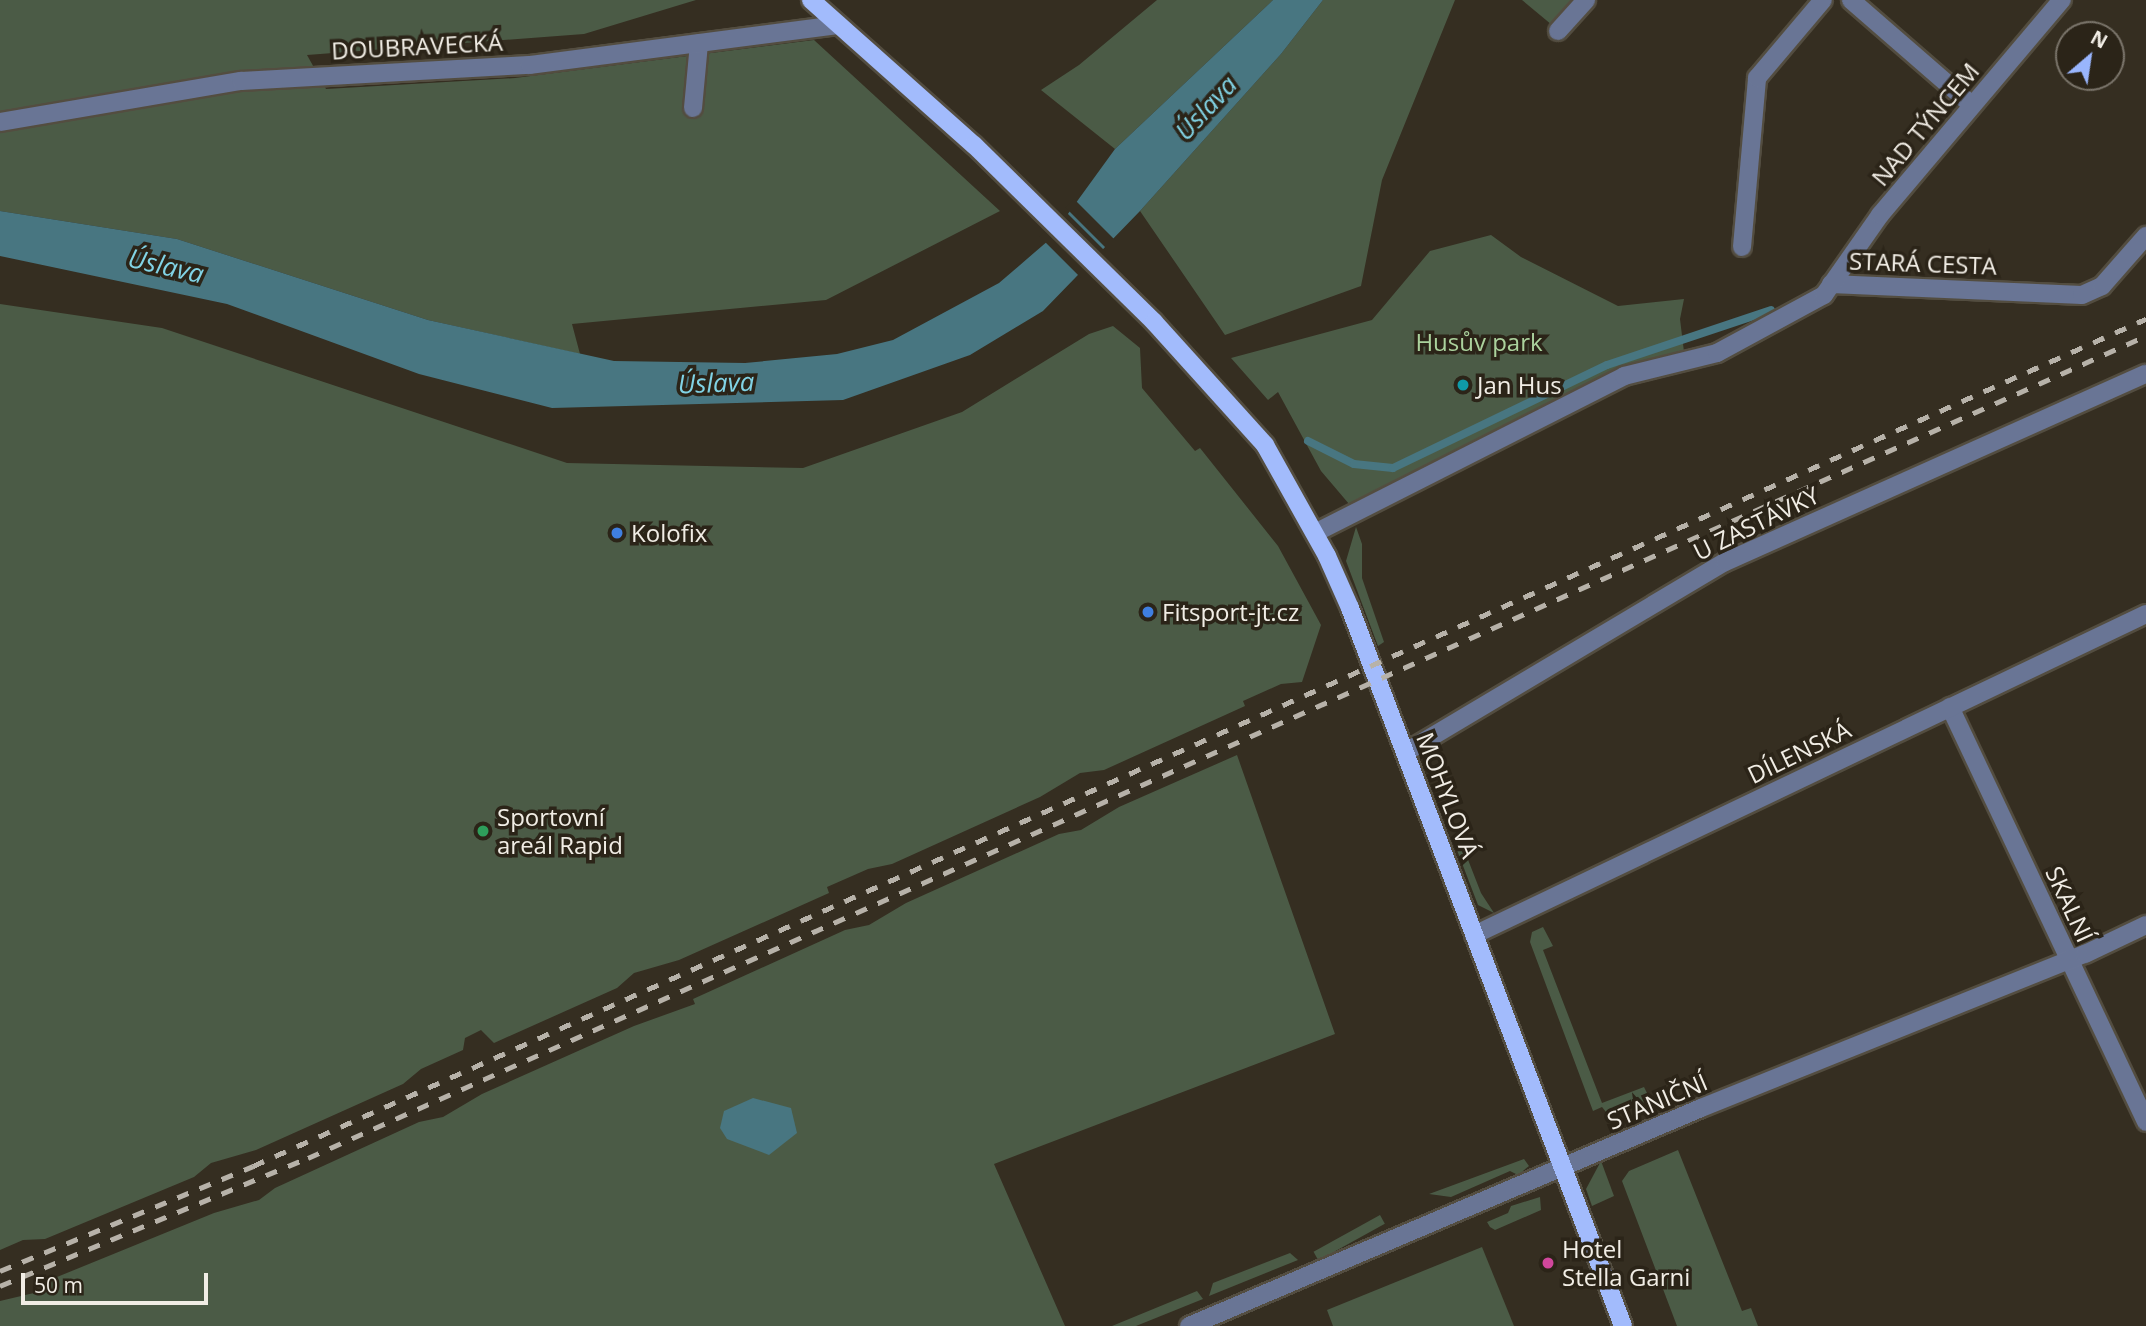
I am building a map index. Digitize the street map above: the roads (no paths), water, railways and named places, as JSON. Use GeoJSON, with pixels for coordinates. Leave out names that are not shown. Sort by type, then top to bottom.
{"type":"FeatureCollection","features":[{"type":"Feature","properties":{"kind":"main road","name":"MOHYLOVÁ"},"geometry":{"type":"LineString","coordinates":[[811,0],[974,145],[1154,322],[1258,435],[1315,533],[1406,752],[1623,1326]]}},
{"type":"Feature","properties":{"kind":"street"},"geometry":{"type":"LineString","coordinates":[[1558,31],[1586,0]]}},
{"type":"Feature","properties":{"kind":"street"},"geometry":{"type":"LineString","coordinates":[[1742,247],[1757,78],[1823,0]]}},
{"type":"Feature","properties":{"kind":"street"},"geometry":{"type":"LineString","coordinates":[[1851,0],[1972,105]]}},
{"type":"Feature","properties":{"kind":"street","name":"NAD TÝNCEM"},"geometry":{"type":"LineString","coordinates":[[1831,284],[1880,215],[2062,0]]}},
{"type":"Feature","properties":{"kind":"street","name":"DOUBRAVECKÁ"},"geometry":{"type":"LineString","coordinates":[[0,122],[241,81],[530,65],[838,25]]}},
{"type":"Feature","properties":{"kind":"street"},"geometry":{"type":"LineString","coordinates":[[693,108],[699,43]]}},
{"type":"Feature","properties":{"kind":"street","name":"STARÁ CESTA"},"geometry":{"type":"LineString","coordinates":[[1315,533],[1624,376],[1717,353],[1824,295],[1831,284],[2082,295],[2102,286],[2146,236]]}},
{"type":"Feature","properties":{"kind":"street","name":"U ZASTÁVKY"},"geometry":{"type":"LineString","coordinates":[[1406,752],[1725,562],[2146,374]]}},
{"type":"Feature","properties":{"kind":"street","name":"DÍLENSKÁ"},"geometry":{"type":"LineString","coordinates":[[1474,935],[2146,614]]}},
{"type":"Feature","properties":{"kind":"street","name":"SKALNÍ"},"geometry":{"type":"LineString","coordinates":[[1950,707],[2146,1122]]}},
{"type":"Feature","properties":{"kind":"street","name":"STANIČNÍ"},"geometry":{"type":"LineString","coordinates":[[1189,1326],[1563,1168],[2069,960],[2146,925]]}},
{"type":"Feature","properties":{"kind":"water","name":"Úslava"},"geometry":{"type":"Polygon","coordinates":[[[1273,0],[1323,0],[1281,54],[1140,211],[1043,311],[970,355],[843,400],[552,408],[419,374],[227,304],[0,256],[0,211],[177,239],[428,320],[614,361],[745,363],[837,354],[893,340],[999,283],[1049,240],[1115,149],[1273,0]]]}},
{"type":"Feature","properties":{"kind":"water"},"geometry":{"type":"Polygon","coordinates":[[[753,1098],[791,1108],[797,1133],[769,1155],[727,1139],[720,1128],[724,1111],[753,1098]]]}},
{"type":"Feature","properties":{"kind":"waterway"},"geometry":{"type":"LineString","coordinates":[[1308,441],[1354,464],[1393,468],[1607,365],[1771,310]]}},
{"type":"Feature","properties":{"kind":"railway"},"geometry":{"type":"LineString","coordinates":[[0,1271],[253,1166],[2146,319]]}},
{"type":"Feature","properties":{"kind":"railway"},"geometry":{"type":"LineString","coordinates":[[0,1286],[308,1158],[2146,336]]}},
{"type":"Feature","properties":{"kind":"place","name":"Jan Hus"},"geometry":{"type":"Point","coordinates":[1463,385]}},
{"type":"Feature","properties":{"kind":"place","name":"Kolofix"},"geometry":{"type":"Point","coordinates":[617,533]}},
{"type":"Feature","properties":{"kind":"place","name":"Fitsport-jt.cz"},"geometry":{"type":"Point","coordinates":[1148,612]}},
{"type":"Feature","properties":{"kind":"place","name":"Sportovní areál Rapid"},"geometry":{"type":"Point","coordinates":[483,831]}},
{"type":"Feature","properties":{"kind":"place","name":"Hotel Stella Garni"},"geometry":{"type":"Point","coordinates":[1548,1263]}},
{"type":"Feature","properties":{"kind":"park label","name":"Husův park"},"geometry":{"type":"Point","coordinates":[1479,342]}}]}
